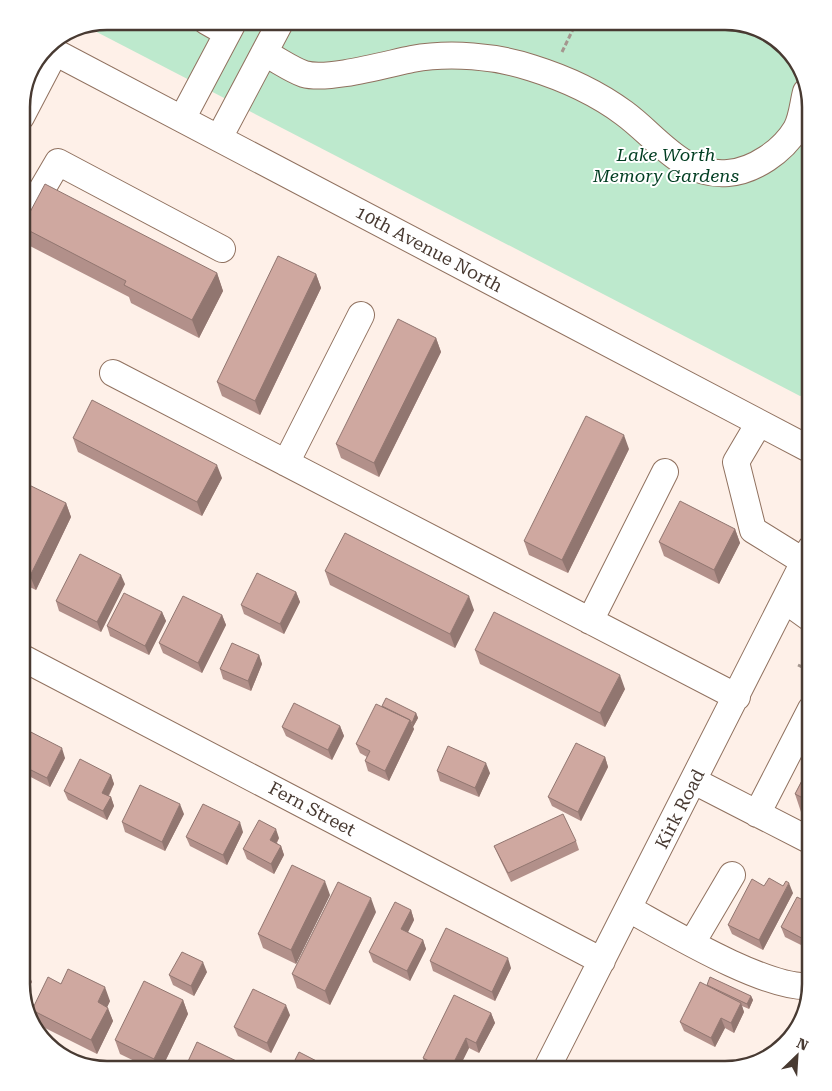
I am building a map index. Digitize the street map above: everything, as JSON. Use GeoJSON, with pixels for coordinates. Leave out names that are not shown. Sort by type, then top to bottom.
{"type":"FeatureCollection","features":[{"type":"Feature","properties":{"kind":"street"},"geometry":{"type":"LineString","coordinates":[[182,119],[220,30]]}},
{"type":"Feature","properties":{"kind":"street"},"geometry":{"type":"LineString","coordinates":[[219,138],[276,30]]}},
{"type":"Feature","properties":{"kind":"street","name":"10th Avenue North"},"geometry":{"type":"LineString","coordinates":[[54,51],[802,445]]}},
{"type":"Feature","properties":{"kind":"street"},"geometry":{"type":"LineString","coordinates":[[264,53],[305,74],[342,74],[437,56],[502,61],[550,75],[595,95],[624,113],[668,153],[687,166],[709,172],[729,173],[751,167],[770,156],[796,128],[802,107]]}},
{"type":"Feature","properties":{"kind":"street"},"geometry":{"type":"LineString","coordinates":[[31,96],[47,59]]}},
{"type":"Feature","properties":{"kind":"street"},"geometry":{"type":"LineString","coordinates":[[30,210],[58,162],[222,249]]}},
{"type":"Feature","properties":{"kind":"street"},"geometry":{"type":"LineString","coordinates":[[286,463],[361,314]]}},
{"type":"Feature","properties":{"kind":"street"},"geometry":{"type":"LineString","coordinates":[[113,373],[737,697]]}},
{"type":"Feature","properties":{"kind":"street"},"geometry":{"type":"LineString","coordinates":[[759,423],[736,462],[753,530],[802,552]]}},
{"type":"Feature","properties":{"kind":"street"},"geometry":{"type":"LineString","coordinates":[[590,621],[665,472]]}},
{"type":"Feature","properties":{"kind":"street","name":"Kirk Road"},"geometry":{"type":"LineString","coordinates":[[551,1061],[786,601],[802,565]]}},
{"type":"Feature","properties":{"kind":"street"},"geometry":{"type":"LineString","coordinates":[[786,601],[802,613]]}},
{"type":"Feature","properties":{"kind":"street","name":"Fern Street"},"geometry":{"type":"LineString","coordinates":[[30,662],[602,961]]}},
{"type":"Feature","properties":{"kind":"street"},"geometry":{"type":"LineString","coordinates":[[757,814],[802,726]]}},
{"type":"Feature","properties":{"kind":"street"},"geometry":{"type":"LineString","coordinates":[[694,782],[802,836]]}},
{"type":"Feature","properties":{"kind":"street"},"geometry":{"type":"LineString","coordinates":[[692,943],[732,875]]}},
{"type":"Feature","properties":{"kind":"street"},"geometry":{"type":"LineString","coordinates":[[629,909],[692,943],[777,982],[802,985]]}},
{"type":"Feature","properties":{"kind":"path"},"geometry":{"type":"LineString","coordinates":[[550,75],[573,30]]}},
{"type":"Feature","properties":{"kind":"path"},"geometry":{"type":"LineString","coordinates":[[798,665],[802,667]]}},
{"type":"Feature","properties":{"kind":"green space","name":"Lake Worth Memory Gardens"},"geometry":{"type":"Polygon","coordinates":[[[730,30],[750,34],[763,40],[776,49],[789,64],[796,78],[801,97],[802,395],[94,31],[730,30]]]}},
{"type":"Feature","properties":{"kind":"building"},"geometry":{"type":"Polygon","coordinates":[[[45,184],[217,273],[192,320],[124,285],[126,281],[30,231],[30,212],[45,184]]]}},
{"type":"Feature","properties":{"kind":"building"},"geometry":{"type":"Polygon","coordinates":[[[278,256],[316,274],[255,401],[217,382],[278,256]]]}},
{"type":"Feature","properties":{"kind":"building"},"geometry":{"type":"Polygon","coordinates":[[[398,319],[436,338],[374,463],[336,444],[398,319]]]}},
{"type":"Feature","properties":{"kind":"building"},"geometry":{"type":"Polygon","coordinates":[[[92,400],[217,465],[197,502],[73,438],[92,400]]]}},
{"type":"Feature","properties":{"kind":"building"},"geometry":{"type":"Polygon","coordinates":[[[586,416],[624,435],[562,560],[524,541],[586,416]]]}},
{"type":"Feature","properties":{"kind":"building"},"geometry":{"type":"Polygon","coordinates":[[[30,485],[66,503],[30,576],[30,485]]]}},
{"type":"Feature","properties":{"kind":"building"},"geometry":{"type":"Polygon","coordinates":[[[680,501],[735,529],[714,570],[659,542],[680,501]]]}},
{"type":"Feature","properties":{"kind":"building"},"geometry":{"type":"Polygon","coordinates":[[[345,533],[469,596],[450,634],[325,571],[345,533]]]}},
{"type":"Feature","properties":{"kind":"building"},"geometry":{"type":"Polygon","coordinates":[[[80,554],[121,575],[97,622],[56,601],[80,554]]]}},
{"type":"Feature","properties":{"kind":"building"},"geometry":{"type":"Polygon","coordinates":[[[257,573],[296,592],[280,624],[241,605],[257,573]]]}},
{"type":"Feature","properties":{"kind":"building"},"geometry":{"type":"Polygon","coordinates":[[[124,593],[162,612],[145,646],[107,626],[124,593]]]}},
{"type":"Feature","properties":{"kind":"building"},"geometry":{"type":"Polygon","coordinates":[[[183,596],[222,615],[198,663],[159,643],[183,596]]]}},
{"type":"Feature","properties":{"kind":"building"},"geometry":{"type":"Polygon","coordinates":[[[494,612],[620,675],[600,713],[475,650],[494,612]]]}},
{"type":"Feature","properties":{"kind":"building"},"geometry":{"type":"Polygon","coordinates":[[[232,643],[259,655],[248,681],[220,669],[232,643]]]}},
{"type":"Feature","properties":{"kind":"building"},"geometry":{"type":"Polygon","coordinates":[[[386,698],[416,713],[412,723],[410,720],[382,706],[386,698]]]}},
{"type":"Feature","properties":{"kind":"building"},"geometry":{"type":"Polygon","coordinates":[[[294,703],[340,726],[328,750],[282,727],[294,703]]]}},
{"type":"Feature","properties":{"kind":"building"},"geometry":{"type":"Polygon","coordinates":[[[376,704],[410,720],[385,771],[365,761],[370,751],[356,744],[376,704]]]}},
{"type":"Feature","properties":{"kind":"building"},"geometry":{"type":"Polygon","coordinates":[[[30,732],[62,748],[47,778],[30,770],[30,732]]]}},
{"type":"Feature","properties":{"kind":"building"},"geometry":{"type":"Polygon","coordinates":[[[576,743],[605,757],[578,812],[548,797],[576,743]]]}},
{"type":"Feature","properties":{"kind":"building"},"geometry":{"type":"Polygon","coordinates":[[[448,746],[486,763],[475,788],[437,771],[448,746]]]}},
{"type":"Feature","properties":{"kind":"building"},"geometry":{"type":"Polygon","coordinates":[[[80,759],[111,775],[102,793],[111,797],[103,811],[64,791],[80,759]]]}},
{"type":"Feature","properties":{"kind":"building"},"geometry":{"type":"Polygon","coordinates":[[[802,780],[802,798],[795,794],[802,780]]]}},
{"type":"Feature","properties":{"kind":"building"},"geometry":{"type":"Polygon","coordinates":[[[140,785],[180,804],[162,842],[122,822],[140,785]]]}},
{"type":"Feature","properties":{"kind":"building"},"geometry":{"type":"Polygon","coordinates":[[[203,804],[240,822],[223,855],[186,837],[203,804]]]}},
{"type":"Feature","properties":{"kind":"building"},"geometry":{"type":"Polygon","coordinates":[[[563,814],[576,841],[508,873],[494,846],[563,814]]]}},
{"type":"Feature","properties":{"kind":"building"},"geometry":{"type":"Polygon","coordinates":[[[259,820],[276,829],[270,840],[281,846],[271,864],[243,849],[259,820]]]}},
{"type":"Feature","properties":{"kind":"building"},"geometry":{"type":"Polygon","coordinates":[[[292,865],[325,881],[291,950],[258,934],[292,865]]]}},
{"type":"Feature","properties":{"kind":"building"},"geometry":{"type":"Polygon","coordinates":[[[769,878],[783,886],[786,881],[789,883],[759,940],[728,925],[752,879],[764,886],[769,878]]]}},
{"type":"Feature","properties":{"kind":"building"},"geometry":{"type":"Polygon","coordinates":[[[338,882],[371,898],[325,991],[292,974],[338,882]]]}},
{"type":"Feature","properties":{"kind":"building"},"geometry":{"type":"Polygon","coordinates":[[[797,897],[802,900],[802,938],[781,927],[797,897]]]}},
{"type":"Feature","properties":{"kind":"building"},"geometry":{"type":"Polygon","coordinates":[[[395,902],[411,910],[401,929],[423,940],[407,971],[369,952],[395,902]]]}},
{"type":"Feature","properties":{"kind":"building"},"geometry":{"type":"Polygon","coordinates":[[[446,928],[508,958],[492,992],[430,961],[446,928]]]}},
{"type":"Feature","properties":{"kind":"building"},"geometry":{"type":"Polygon","coordinates":[[[182,952],[203,962],[191,986],[169,975],[182,952]]]}},
{"type":"Feature","properties":{"kind":"building"},"geometry":{"type":"Polygon","coordinates":[[[68,969],[105,987],[98,1002],[108,1008],[91,1040],[35,1012],[33,1007],[48,977],[61,984],[68,969]]]}},
{"type":"Feature","properties":{"kind":"building"},"geometry":{"type":"Polygon","coordinates":[[[710,977],[751,996],[747,1004],[707,985],[710,977]]]}},
{"type":"Feature","properties":{"kind":"building"},"geometry":{"type":"Polygon","coordinates":[[[144,981],[183,1000],[154,1059],[115,1040],[144,981]]]}},
{"type":"Feature","properties":{"kind":"building"},"geometry":{"type":"Polygon","coordinates":[[[700,982],[741,1003],[731,1023],[721,1018],[711,1038],[680,1022],[700,982]]]}},
{"type":"Feature","properties":{"kind":"building"},"geometry":{"type":"Polygon","coordinates":[[[253,989],[286,1005],[267,1043],[234,1027],[253,989]]]}},
{"type":"Feature","properties":{"kind":"building"},"geometry":{"type":"Polygon","coordinates":[[[454,995],[491,1013],[476,1043],[466,1038],[454,1061],[429,1061],[423,1058],[454,995]]]}},
{"type":"Feature","properties":{"kind":"building"},"geometry":{"type":"Polygon","coordinates":[[[197,1042],[236,1061],[188,1061],[197,1042]]]}},
{"type":"Feature","properties":{"kind":"building"},"geometry":{"type":"Polygon","coordinates":[[[299,1052],[316,1061],[294,1061],[299,1052]]]}}]}
